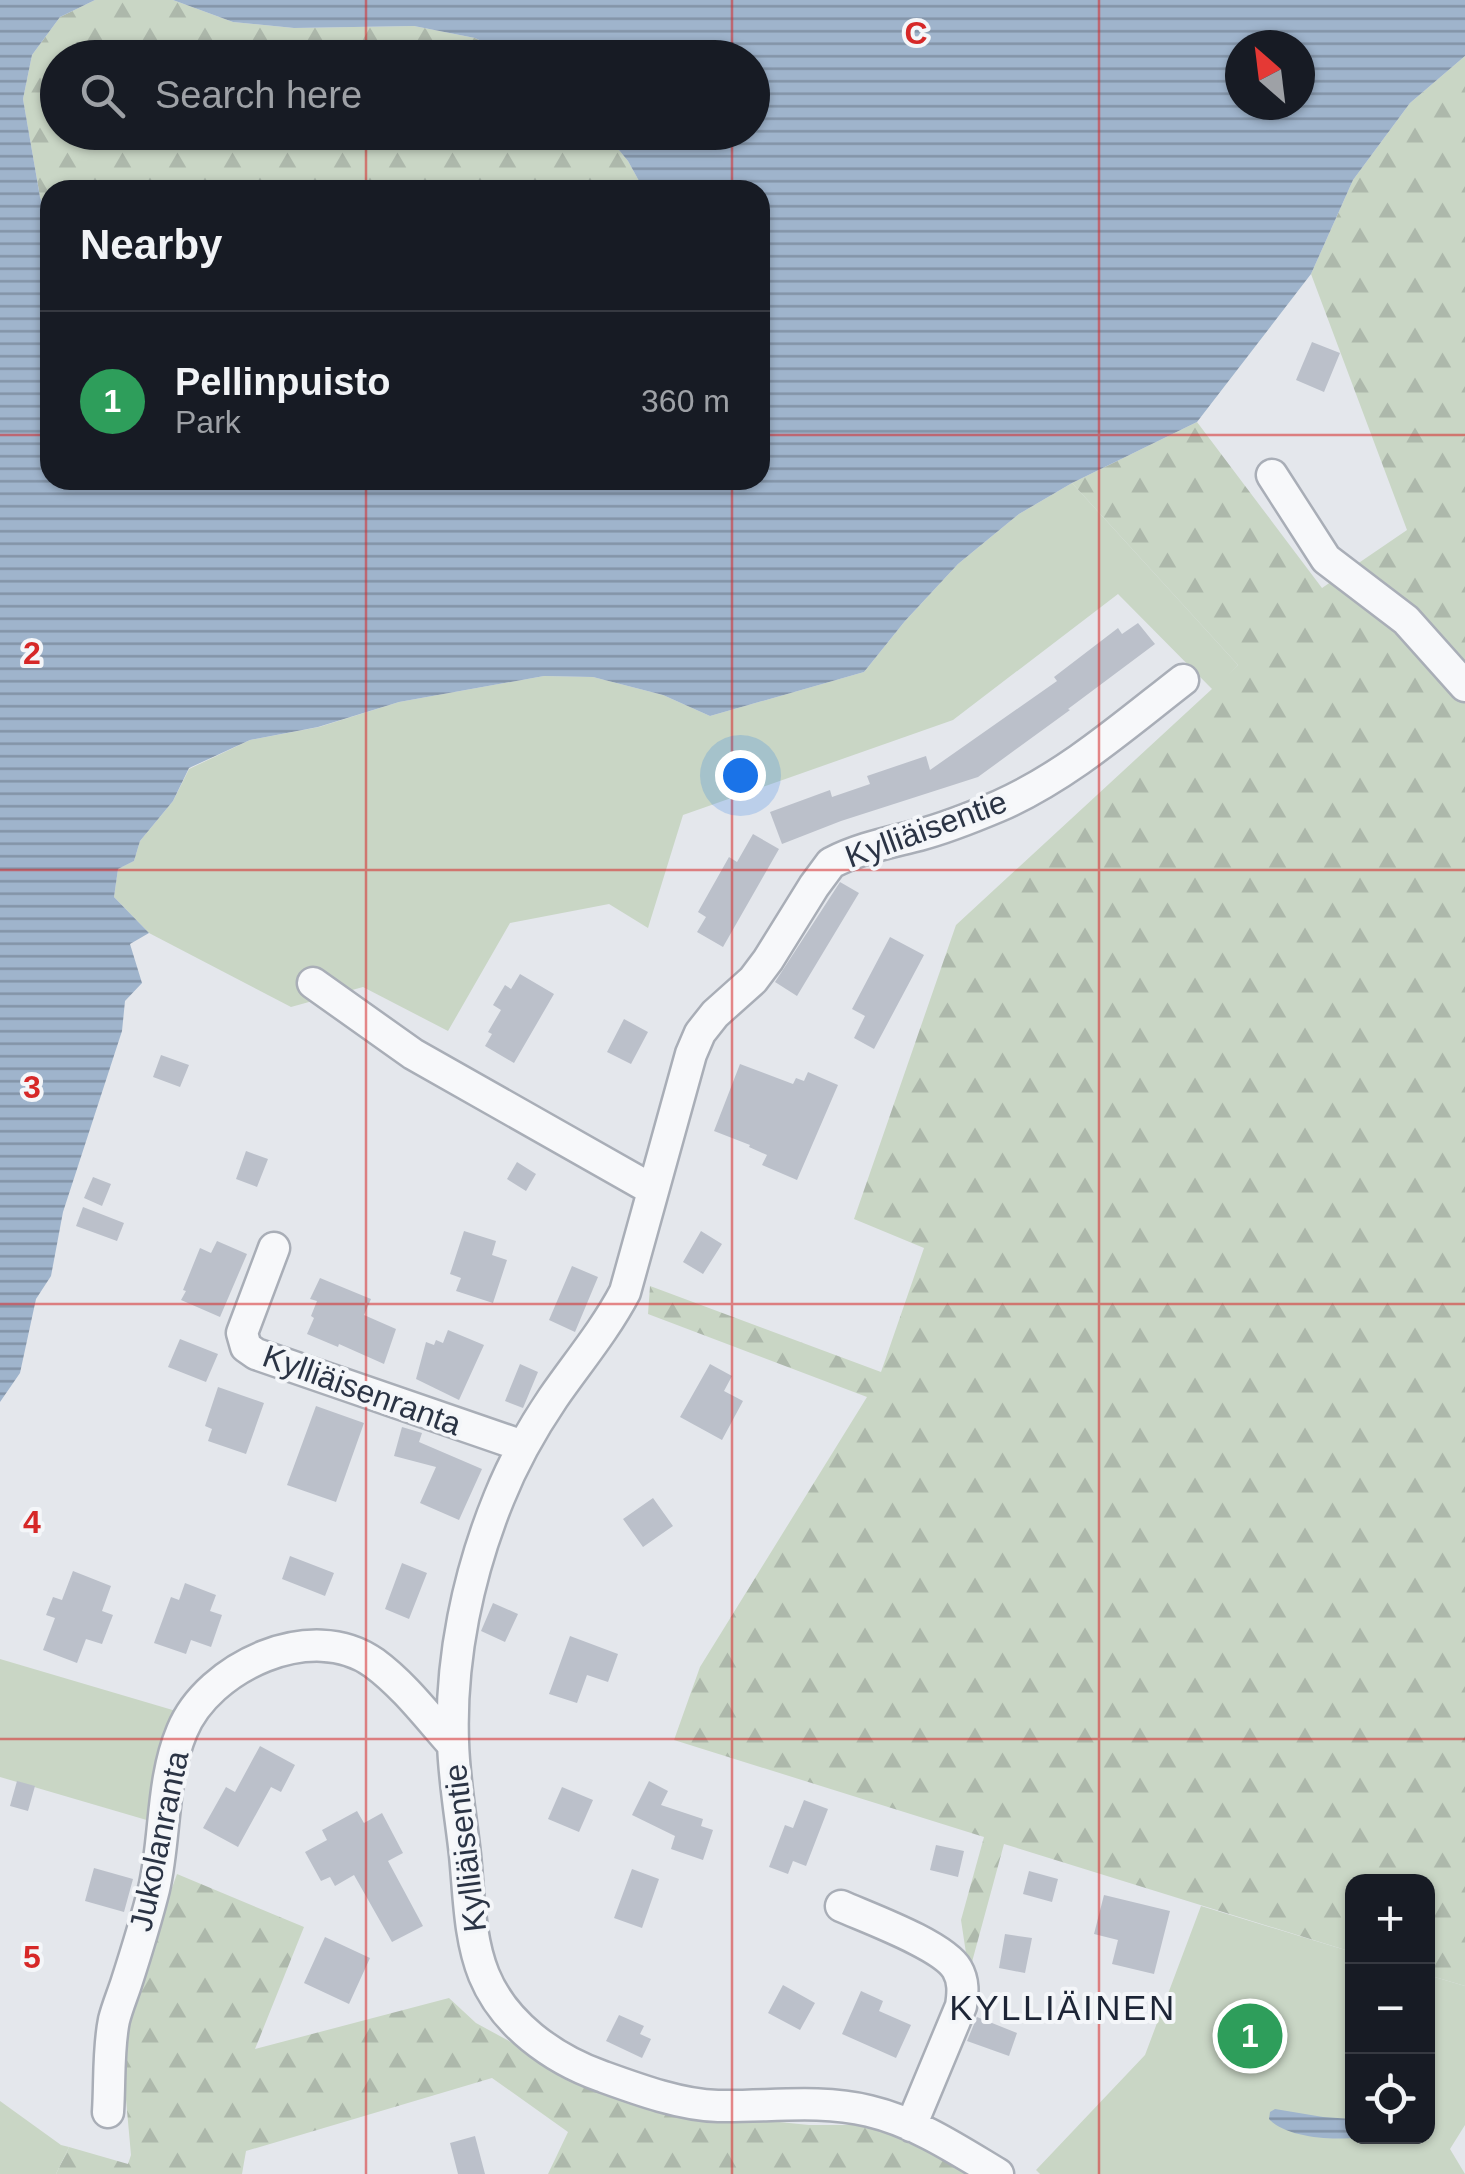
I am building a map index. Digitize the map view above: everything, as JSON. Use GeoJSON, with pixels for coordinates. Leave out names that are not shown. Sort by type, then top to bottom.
{"type":"FeatureCollection","features":[{"type":"Feature","properties":{"kind":"street"},"geometry":{"type":"LineString","coordinates":[[1272,475],[1326,559],[1406,620],[1465,686]]}},
{"type":"Feature","properties":{"kind":"street","name":"Kylliäisentie"},"geometry":{"type":"LineString","coordinates":[[998,2174],[911,2126],[870,2111],[820,2104],[715,2106],[676,2099],[599,2076],[527,2035],[484,1976],[474,1938],[453,1745],[453,1699],[464,1611],[494,1513],[522,1446],[625,1292],[700,1032],[753,980],[831,863],[852,852],[962,821],[1033,789],[1184,680]]}},
{"type":"Feature","properties":{"kind":"street"},"geometry":{"type":"LineString","coordinates":[[313,983],[414,1054],[653,1190]]}},
{"type":"Feature","properties":{"kind":"street","name":"Kylliäisenranta"},"geometry":{"type":"LineString","coordinates":[[274,1248],[242,1332],[246,1346],[256,1354],[522,1446]]}},
{"type":"Feature","properties":{"kind":"street","name":"Jukolanranta"},"geometry":{"type":"LineString","coordinates":[[108,2112],[114,2022],[154,1888],[173,1762],[182,1730],[202,1695],[237,1670],[272,1653],[310,1645],[342,1649],[371,1660],[453,1745]]}},
{"type":"Feature","properties":{"kind":"street"},"geometry":{"type":"LineString","coordinates":[[841,1906],[939,1951],[956,1967],[964,1988],[961,2006],[911,2126]]}},
{"type":"Feature","properties":{"kind":"green space"},"geometry":{"type":"Polygon","coordinates":[[[95,0],[173,0],[233,22],[294,28],[414,26],[479,40],[43,40],[60,17],[95,0]]]}},
{"type":"Feature","properties":{"kind":"green space"},"geometry":{"type":"Polygon","coordinates":[[[40,44],[40,150],[619,150],[638,180],[40,180],[40,197],[23,99],[32,55],[40,44]]]}},
{"type":"Feature","properties":{"kind":"green space"},"geometry":{"type":"Polygon","coordinates":[[[1465,56],[1465,1986],[1435,1977],[1435,1874],[1345,1874],[1345,1950],[1004,1844],[969,1973],[961,1920],[984,1837],[674,1740],[700,1667],[867,1397],[648,1314],[650,1286],[881,1372],[924,1248],[854,1219],[956,925],[1238,665],[1072,483],[1197,422],[1322,588],[1407,530],[1311,274],[1353,180],[1410,103],[1465,56]]]}},
{"type":"Feature","properties":{"kind":"green space"},"geometry":{"type":"Polygon","coordinates":[[[1072,483],[1238,665],[1213,690],[1118,594],[953,720],[683,815],[648,928],[609,904],[510,923],[448,1031],[363,987],[291,1007],[149,933],[114,897],[118,869],[134,861],[140,841],[173,801],[189,769],[250,740],[319,727],[399,702],[544,676],[593,677],[663,695],[710,716],[864,672],[958,564],[1019,514],[1072,483]]]}},
{"type":"Feature","properties":{"kind":"green space"},"geometry":{"type":"Polygon","coordinates":[[[0,1659],[176,1711],[153,1774],[150,1821],[0,1777],[0,1659]]]}},
{"type":"Feature","properties":{"kind":"green space"},"geometry":{"type":"Polygon","coordinates":[[[177,1874],[304,1927],[255,2049],[449,1998],[476,2023],[551,2064],[650,2109],[809,2125],[856,2125],[905,2136],[970,2174],[548,2174],[568,2132],[492,2078],[246,2151],[242,2174],[56,2174],[69,2147],[128,2164],[131,2155],[122,2055],[127,2011],[177,1874]]]}},
{"type":"Feature","properties":{"kind":"green space"},"geometry":{"type":"Polygon","coordinates":[[[1201,1906],[1345,1950],[1345,2144],[1435,2144],[1435,1977],[1465,1986],[1465,2125],[1450,2149],[1465,2174],[1040,2174],[1036,2170],[1145,2055],[1201,1906]]]}},
{"type":"Feature","properties":{"kind":"green space"},"geometry":{"type":"Polygon","coordinates":[[[0,2101],[69,2147],[56,2174],[0,2174],[0,2101]]]}},
{"type":"Feature","properties":{"kind":"water"},"geometry":{"type":"Polygon","coordinates":[[[0,0],[95,0],[60,17],[40,40],[32,55],[23,99],[40,197],[40,490],[770,490],[770,180],[638,180],[619,150],[770,150],[770,40],[479,40],[414,26],[294,28],[233,22],[173,0],[1465,0],[1465,56],[1410,103],[1353,180],[1311,274],[1197,422],[1072,483],[1019,514],[958,564],[864,672],[710,716],[663,695],[593,677],[544,676],[399,702],[318,727],[250,740],[189,768],[173,801],[140,841],[134,861],[118,869],[114,897],[149,933],[130,944],[142,983],[125,1001],[122,1031],[63,1212],[51,1276],[36,1299],[20,1373],[0,1402],[0,0]]]}},
{"type":"Feature","properties":{"kind":"water"},"geometry":{"type":"Polygon","coordinates":[[[1275,2109],[1345,2119],[1345,2138],[1287,2130],[1269,2119],[1275,2109]]]}},
{"type":"Feature","properties":{"kind":"building"},"geometry":{"type":"Polygon","coordinates":[[[1312,342],[1340,353],[1324,392],[1296,380],[1312,342]]]}},
{"type":"Feature","properties":{"kind":"building"},"geometry":{"type":"Polygon","coordinates":[[[1138,623],[1155,644],[978,777],[782,844],[770,812],[830,790],[832,797],[870,784],[867,776],[926,756],[930,770],[1057,681],[1054,677],[1118,628],[1122,634],[1138,623]]]}},
{"type":"Feature","properties":{"kind":"building"},"geometry":{"type":"Polygon","coordinates":[[[753,834],[779,849],[723,947],[697,932],[706,917],[698,912],[729,857],[737,862],[753,834]]]}},
{"type":"Feature","properties":{"kind":"building"},"geometry":{"type":"Polygon","coordinates":[[[840,882],[859,893],[797,996],[775,982],[840,882]]]}},
{"type":"Feature","properties":{"kind":"building"},"geometry":{"type":"Polygon","coordinates":[[[890,937],[924,955],[874,1049],[854,1038],[865,1016],[852,1009],[890,937]]]}},
{"type":"Feature","properties":{"kind":"building"},"geometry":{"type":"Polygon","coordinates":[[[520,974],[554,994],[514,1063],[485,1046],[501,1010],[493,1005],[505,985],[511,989],[520,974]]]}},
{"type":"Feature","properties":{"kind":"building"},"geometry":{"type":"Polygon","coordinates":[[[624,1019],[648,1032],[631,1064],[607,1052],[624,1019]]]}},
{"type":"Feature","properties":{"kind":"building"},"geometry":{"type":"Polygon","coordinates":[[[161,1055],[189,1065],[180,1087],[153,1077],[161,1055]]]}},
{"type":"Feature","properties":{"kind":"building"},"geometry":{"type":"Polygon","coordinates":[[[740,1064],[793,1084],[796,1078],[804,1081],[808,1072],[838,1085],[797,1180],[762,1165],[767,1155],[714,1131],[740,1064]]]}},
{"type":"Feature","properties":{"kind":"building"},"geometry":{"type":"Polygon","coordinates":[[[246,1151],[268,1159],[257,1187],[236,1179],[246,1151]]]}},
{"type":"Feature","properties":{"kind":"building"},"geometry":{"type":"Polygon","coordinates":[[[517,1162],[536,1174],[526,1191],[507,1179],[517,1162]]]}},
{"type":"Feature","properties":{"kind":"building"},"geometry":{"type":"Polygon","coordinates":[[[93,1177],[111,1184],[102,1206],[84,1198],[93,1177]]]}},
{"type":"Feature","properties":{"kind":"building"},"geometry":{"type":"Polygon","coordinates":[[[83,1207],[124,1223],[117,1241],[76,1226],[83,1207]]]}},
{"type":"Feature","properties":{"kind":"building"},"geometry":{"type":"Polygon","coordinates":[[[464,1231],[496,1241],[492,1255],[507,1260],[493,1303],[456,1291],[461,1278],[450,1274],[464,1231]]]}},
{"type":"Feature","properties":{"kind":"building"},"geometry":{"type":"Polygon","coordinates":[[[701,1231],[722,1244],[703,1274],[683,1262],[701,1231]]]}},
{"type":"Feature","properties":{"kind":"building"},"geometry":{"type":"Polygon","coordinates":[[[217,1241],[247,1254],[220,1317],[181,1300],[200,1248],[211,1253],[217,1241]]]}},
{"type":"Feature","properties":{"kind":"building"},"geometry":{"type":"Polygon","coordinates":[[[572,1266],[598,1277],[575,1332],[549,1320],[572,1266]]]}},
{"type":"Feature","properties":{"kind":"building"},"geometry":{"type":"Polygon","coordinates":[[[320,1278],[371,1299],[364,1315],[396,1329],[384,1364],[307,1334],[317,1301],[310,1299],[320,1278]]]}},
{"type":"Feature","properties":{"kind":"building"},"geometry":{"type":"Polygon","coordinates":[[[448,1330],[484,1345],[459,1400],[416,1379],[426,1342],[443,1343],[448,1330]]]}},
{"type":"Feature","properties":{"kind":"building"},"geometry":{"type":"Polygon","coordinates":[[[180,1339],[218,1354],[206,1382],[168,1367],[180,1339]]]}},
{"type":"Feature","properties":{"kind":"building"},"geometry":{"type":"Polygon","coordinates":[[[520,1364],[538,1372],[523,1408],[505,1401],[520,1364]]]}},
{"type":"Feature","properties":{"kind":"building"},"geometry":{"type":"Polygon","coordinates":[[[710,1364],[732,1376],[724,1391],[743,1401],[722,1440],[680,1417],[710,1364]]]}},
{"type":"Feature","properties":{"kind":"building"},"geometry":{"type":"Polygon","coordinates":[[[218,1387],[264,1403],[246,1454],[208,1441],[212,1429],[205,1426],[218,1387]]]}},
{"type":"Feature","properties":{"kind":"building"},"geometry":{"type":"Polygon","coordinates":[[[316,1406],[364,1423],[336,1502],[287,1485],[316,1406]]]}},
{"type":"Feature","properties":{"kind":"building"},"geometry":{"type":"Polygon","coordinates":[[[402,1427],[422,1433],[419,1442],[482,1469],[459,1520],[420,1503],[436,1467],[394,1456],[402,1427]]]}},
{"type":"Feature","properties":{"kind":"building"},"geometry":{"type":"Polygon","coordinates":[[[653,1498],[673,1526],[643,1547],[623,1519],[653,1498]]]}},
{"type":"Feature","properties":{"kind":"building"},"geometry":{"type":"Polygon","coordinates":[[[290,1556],[334,1573],[325,1596],[282,1579],[290,1556]]]}},
{"type":"Feature","properties":{"kind":"building"},"geometry":{"type":"Polygon","coordinates":[[[402,1563],[427,1573],[409,1619],[385,1609],[402,1563]]]}},
{"type":"Feature","properties":{"kind":"building"},"geometry":{"type":"Polygon","coordinates":[[[73,1571],[111,1586],[102,1611],[113,1615],[102,1644],[86,1639],[77,1663],[43,1650],[55,1618],[46,1615],[53,1597],[62,1600],[73,1571]]]}},
{"type":"Feature","properties":{"kind":"building"},"geometry":{"type":"Polygon","coordinates":[[[185,1583],[216,1595],[210,1611],[222,1615],[211,1647],[191,1640],[186,1654],[154,1643],[171,1597],[179,1600],[185,1583]]]}},
{"type":"Feature","properties":{"kind":"building"},"geometry":{"type":"Polygon","coordinates":[[[493,1603],[518,1614],[505,1642],[481,1631],[493,1603]]]}},
{"type":"Feature","properties":{"kind":"building"},"geometry":{"type":"Polygon","coordinates":[[[570,1636],[618,1654],[608,1682],[587,1675],[577,1703],[549,1694],[570,1636]]]}},
{"type":"Feature","properties":{"kind":"building"},"geometry":{"type":"Polygon","coordinates":[[[260,1746],[295,1765],[281,1792],[271,1787],[238,1847],[203,1828],[226,1787],[235,1792],[260,1746]]]}},
{"type":"Feature","properties":{"kind":"building"},"geometry":{"type":"Polygon","coordinates":[[[17,1781],[35,1786],[28,1811],[10,1806],[17,1781]]]}},
{"type":"Feature","properties":{"kind":"building"},"geometry":{"type":"Polygon","coordinates":[[[649,1781],[668,1791],[661,1805],[703,1819],[701,1826],[713,1830],[703,1860],[671,1849],[675,1836],[632,1815],[649,1781]]]}},
{"type":"Feature","properties":{"kind":"building"},"geometry":{"type":"Polygon","coordinates":[[[562,1787],[593,1800],[579,1832],[548,1819],[562,1787]]]}},
{"type":"Feature","properties":{"kind":"building"},"geometry":{"type":"Polygon","coordinates":[[[804,1800],[828,1809],[806,1866],[793,1861],[788,1874],[769,1867],[785,1825],[793,1828],[804,1800]]]}},
{"type":"Feature","properties":{"kind":"building"},"geometry":{"type":"Polygon","coordinates":[[[357,1811],[364,1823],[382,1813],[403,1853],[388,1861],[423,1926],[392,1942],[354,1875],[335,1886],[330,1877],[321,1881],[305,1852],[327,1840],[322,1830],[357,1811]]]}},
{"type":"Feature","properties":{"kind":"building"},"geometry":{"type":"Polygon","coordinates":[[[936,1845],[964,1851],[958,1877],[930,1870],[936,1845]]]}},
{"type":"Feature","properties":{"kind":"building"},"geometry":{"type":"Polygon","coordinates":[[[94,1868],[133,1879],[124,1912],[85,1901],[94,1868]]]}},
{"type":"Feature","properties":{"kind":"building"},"geometry":{"type":"Polygon","coordinates":[[[632,1869],[659,1879],[642,1928],[614,1918],[632,1869]]]}},
{"type":"Feature","properties":{"kind":"building"},"geometry":{"type":"Polygon","coordinates":[[[1029,1871],[1058,1879],[1052,1902],[1023,1894],[1029,1871]]]}},
{"type":"Feature","properties":{"kind":"building"},"geometry":{"type":"Polygon","coordinates":[[[1104,1895],[1170,1911],[1154,1974],[1112,1964],[1118,1940],[1094,1934],[1104,1895]]]}},
{"type":"Feature","properties":{"kind":"building"},"geometry":{"type":"Polygon","coordinates":[[[1005,1934],[1032,1938],[1025,1973],[999,1968],[1005,1934]]]}},
{"type":"Feature","properties":{"kind":"building"},"geometry":{"type":"Polygon","coordinates":[[[325,1937],[370,1958],[349,2004],[304,1983],[325,1937]]]}},
{"type":"Feature","properties":{"kind":"building"},"geometry":{"type":"Polygon","coordinates":[[[783,1985],[815,2003],[800,2030],[768,2013],[783,1985]]]}},
{"type":"Feature","properties":{"kind":"building"},"geometry":{"type":"Polygon","coordinates":[[[861,1991],[883,2001],[879,2011],[911,2025],[896,2058],[842,2034],[861,1991]]]}},
{"type":"Feature","properties":{"kind":"building"},"geometry":{"type":"Polygon","coordinates":[[[619,2015],[644,2026],[640,2034],[651,2039],[642,2058],[606,2041],[619,2015]]]}},
{"type":"Feature","properties":{"kind":"building"},"geometry":{"type":"Polygon","coordinates":[[[977,2017],[1017,2033],[1009,2056],[967,2041],[977,2017]]]}},
{"type":"Feature","properties":{"kind":"building"},"geometry":{"type":"Polygon","coordinates":[[[475,2136],[485,2174],[458,2174],[450,2143],[475,2136]]]}},
{"type":"Feature","properties":{"kind":"place","name":"Pellinpuisto"},"geometry":{"type":"Point","coordinates":[1250,2036]}},
{"type":"Feature","properties":{"kind":"district","name":"KYLLIÄINEN"},"geometry":{"type":"Point","coordinates":[1063,2007]}}]}
